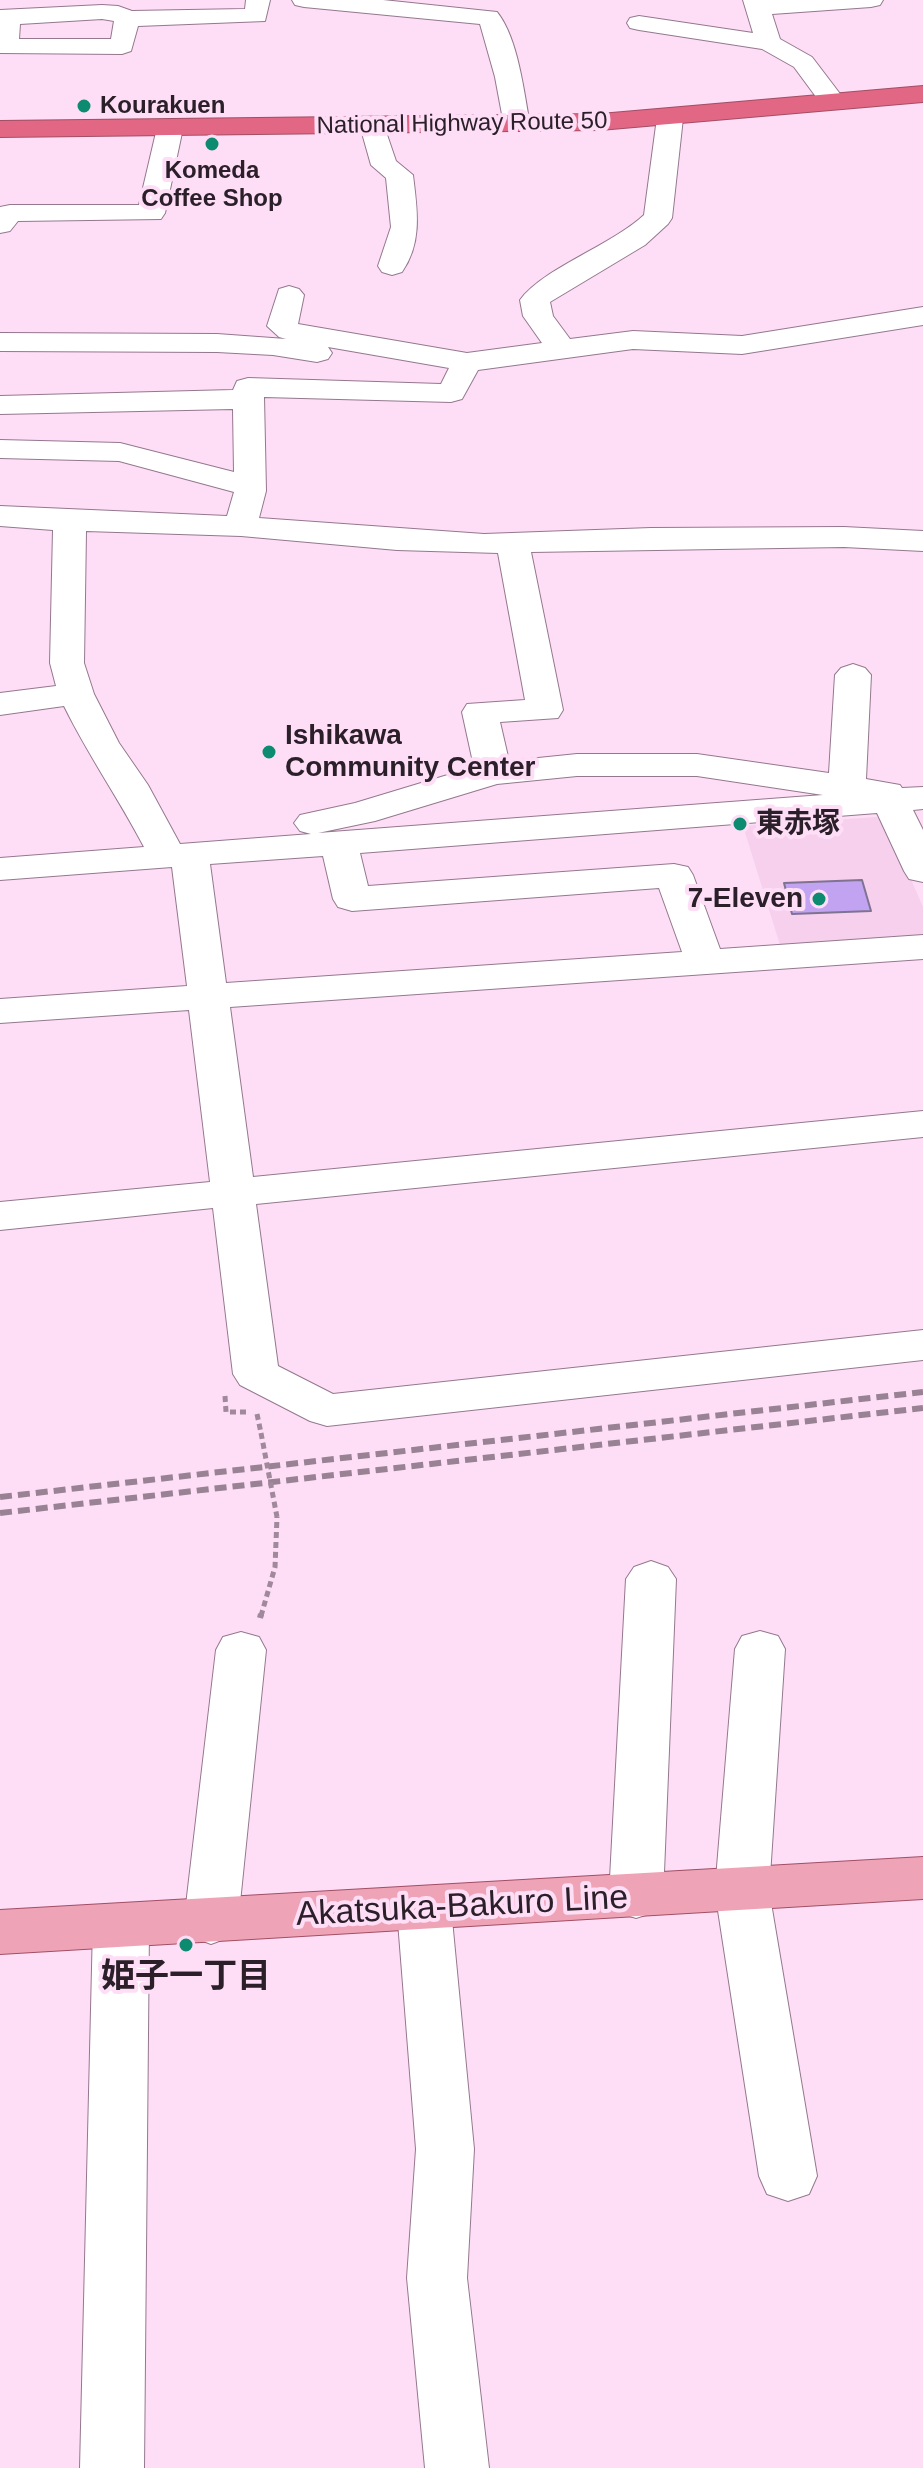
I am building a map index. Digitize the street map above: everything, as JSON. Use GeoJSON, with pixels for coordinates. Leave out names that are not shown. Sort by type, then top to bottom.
{"type":"FeatureCollection","features":[{"type":"Feature","properties":{"kind":"highway","name":"National Highway Route 50"},"geometry":{"type":"LineString","coordinates":[[0,129],[517,125],[670,118],[921,97]]}},
{"type":"Feature","properties":{"kind":"main road","name":"Akatsuka-Bakuro Line"},"geometry":{"type":"LineString","coordinates":[[0,1932],[742,1891],[923,1878]]}},
{"type":"Feature","properties":{"kind":"street"},"geometry":{"type":"LineString","coordinates":[[127,19],[122,46],[5,47],[5,17],[102,12],[118,13],[127,19],[256,16],[258,0]]}},
{"type":"Feature","properties":{"kind":"street"},"geometry":{"type":"LineString","coordinates":[[304,0],[432,6],[480,16],[492,22],[508,77],[517,125]]}},
{"type":"Feature","properties":{"kind":"street"},"geometry":{"type":"LineString","coordinates":[[769,43],[756,4],[871,0]]}},
{"type":"Feature","properties":{"kind":"street"},"geometry":{"type":"LineString","coordinates":[[639,23],[769,43],[803,62],[834,103]]}},
{"type":"Feature","properties":{"kind":"street"},"geometry":{"type":"LineString","coordinates":[[561,348],[538,316],[535,300],[544,291],[635,239],[658,218],[670,118]]}},
{"type":"Feature","properties":{"kind":"street"},"geometry":{"type":"LineString","coordinates":[[373,126],[384,165],[399,175],[405,227],[392,266]]}},
{"type":"Feature","properties":{"kind":"street"},"geometry":{"type":"LineString","coordinates":[[5,219],[151,213],[170,128]]}},
{"type":"Feature","properties":{"kind":"street"},"geometry":{"type":"LineString","coordinates":[[289,295],[282,326],[289,331],[464,370]]}},
{"type":"Feature","properties":{"kind":"street"},"geometry":{"type":"LineString","coordinates":[[0,342],[273,346],[464,370],[561,348],[633,340],[742,345],[923,316]]}},
{"type":"Feature","properties":{"kind":"street"},"geometry":{"type":"LineString","coordinates":[[241,526],[250,486],[248,387],[451,393],[464,370]]}},
{"type":"Feature","properties":{"kind":"street"},"geometry":{"type":"LineString","coordinates":[[0,405],[250,399]]}},
{"type":"Feature","properties":{"kind":"street"},"geometry":{"type":"LineString","coordinates":[[0,449],[120,452],[250,486]]}},
{"type":"Feature","properties":{"kind":"street"},"geometry":{"type":"LineString","coordinates":[[0,516],[241,526],[397,540],[513,543],[830,537],[923,541]]}},
{"type":"Feature","properties":{"kind":"street"},"geometry":{"type":"LineString","coordinates":[[70,521],[67,663],[76,694],[101,744],[179,855],[209,997],[256,1374],[327,1410],[923,1345]]}},
{"type":"Feature","properties":{"kind":"street"},"geometry":{"type":"LineString","coordinates":[[494,773],[480,712],[545,710],[513,543]]}},
{"type":"Feature","properties":{"kind":"street"},"geometry":{"type":"LineString","coordinates":[[847,787],[853,675]]}},
{"type":"Feature","properties":{"kind":"street"},"geometry":{"type":"LineString","coordinates":[[0,704],[76,694]]}},
{"type":"Feature","properties":{"kind":"street"},"geometry":{"type":"LineString","coordinates":[[282,848],[282,830],[362,813],[494,773],[577,765],[697,765],[887,793],[907,800]]}},
{"type":"Feature","properties":{"kind":"street"},"geometry":{"type":"LineString","coordinates":[[0,869],[907,800]]}},
{"type":"Feature","properties":{"kind":"street"},"geometry":{"type":"LineString","coordinates":[[907,800],[923,871]]}},
{"type":"Feature","properties":{"kind":"street"},"geometry":{"type":"LineString","coordinates":[[339,844],[352,899],[674,875],[705,962]]}},
{"type":"Feature","properties":{"kind":"street"},"geometry":{"type":"LineString","coordinates":[[0,1011],[923,947]]}},
{"type":"Feature","properties":{"kind":"street"},"geometry":{"type":"LineString","coordinates":[[0,1216],[923,1124]]}},
{"type":"Feature","properties":{"kind":"street"},"geometry":{"type":"LineString","coordinates":[[636,1897],[651,1579]]}},
{"type":"Feature","properties":{"kind":"street"},"geometry":{"type":"LineString","coordinates":[[760,1649],[742,1891],[788,2176]]}},
{"type":"Feature","properties":{"kind":"street"},"geometry":{"type":"LineString","coordinates":[[211,1922],[241,1650]]}},
{"type":"Feature","properties":{"kind":"street"},"geometry":{"type":"LineString","coordinates":[[424,1909],[445,2149],[437,2278],[457,2468]]}},
{"type":"Feature","properties":{"kind":"street"},"geometry":{"type":"LineString","coordinates":[[112,2468],[121,1926]]}},
{"type":"Feature","properties":{"kind":"path"},"geometry":{"type":"LineString","coordinates":[[226,1412],[256,1412],[277,1517],[275,1567],[258,1624],[241,1650]]}},
{"type":"Feature","properties":{"kind":"shaded area"},"geometry":{"type":"Polygon","coordinates":[[[877,817],[887,824],[923,907],[923,935],[780,945],[743,826],[877,817]]]}},
{"type":"Feature","properties":{"kind":"building","name":"7-Eleven"},"geometry":{"type":"Polygon","coordinates":[[[862,880],[871,911],[792,914],[784,883],[862,880]]]}},
{"type":"Feature","properties":{"kind":"railway"},"geometry":{"type":"LineString","coordinates":[[0,1497],[923,1392]]}},
{"type":"Feature","properties":{"kind":"railway"},"geometry":{"type":"LineString","coordinates":[[0,1513],[923,1408]]}},
{"type":"Feature","properties":{"kind":"place","name":"Kourakuen"},"geometry":{"type":"Point","coordinates":[84,106]}},
{"type":"Feature","properties":{"kind":"place","name":"Komeda Coffee Shop"},"geometry":{"type":"Point","coordinates":[212,144]}},
{"type":"Feature","properties":{"kind":"place","name":"Ishikawa Community Center"},"geometry":{"type":"Point","coordinates":[269,752]}},
{"type":"Feature","properties":{"kind":"place","name":"東赤塚"},"geometry":{"type":"Point","coordinates":[740,824]}},
{"type":"Feature","properties":{"kind":"place","name":"7-Eleven"},"geometry":{"type":"Point","coordinates":[819,899]}},
{"type":"Feature","properties":{"kind":"place","name":"姫子一丁目"},"geometry":{"type":"Point","coordinates":[186,1945]}}]}
